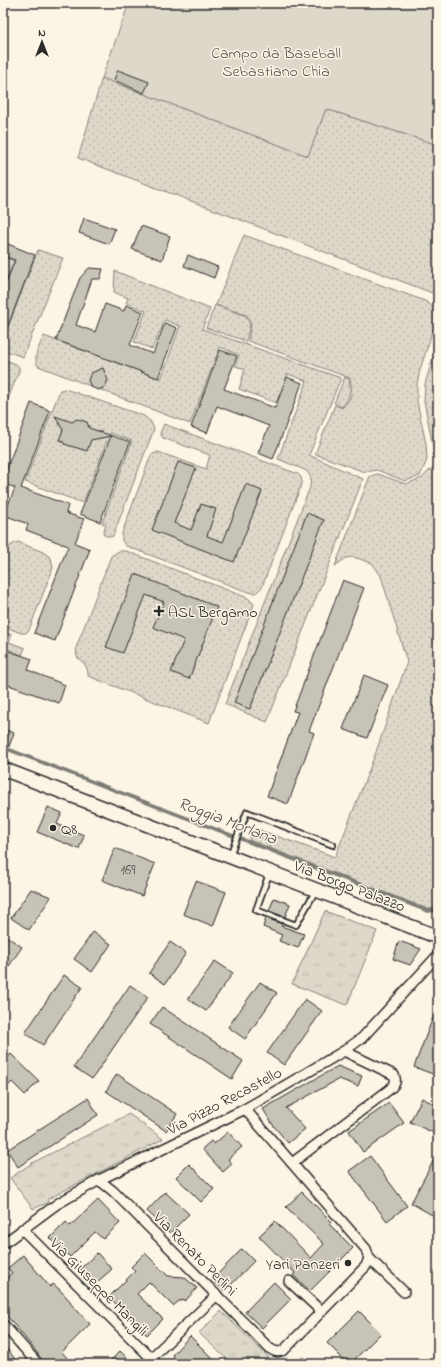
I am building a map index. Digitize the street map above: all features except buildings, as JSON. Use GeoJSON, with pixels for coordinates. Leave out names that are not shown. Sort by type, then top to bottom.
{"type":"FeatureCollection","features":[{"type":"Feature","properties":{"kind":"main road","name":"Via Borgo Palazzo"},"geometry":{"type":"LineString","coordinates":[[4,773],[231,853],[269,872],[438,937]]}},
{"type":"Feature","properties":{"kind":"street","name":"Via Pizzo Recastello"},"geometry":{"type":"LineString","coordinates":[[3,1244],[57,1204],[100,1180],[245,1109],[344,1051],[362,1038],[437,957]]}},
{"type":"Feature","properties":{"kind":"street"},"geometry":{"type":"LineString","coordinates":[[292,1163],[396,1084],[394,1075],[344,1051]]}},
{"type":"Feature","properties":{"kind":"street"},"geometry":{"type":"LineString","coordinates":[[245,1109],[366,1249],[369,1258],[404,1292]]}},
{"type":"Feature","properties":{"kind":"street","name":"Via Renato Perlini"},"geometry":{"type":"LineString","coordinates":[[100,1180],[113,1191],[269,1348],[274,1351],[280,1352],[284,1350],[321,1311]]}},
{"type":"Feature","properties":{"kind":"street","name":"Via Giuseppe Mangili"},"geometry":{"type":"LineString","coordinates":[[22,1229],[154,1361]]}},
{"type":"Feature","properties":{"kind":"street"},"geometry":{"type":"LineString","coordinates":[[289,1281],[321,1311],[366,1266],[369,1258]]}},
{"type":"Feature","properties":{"kind":"street"},"geometry":{"type":"LineString","coordinates":[[154,1361],[217,1295]]}},
{"type":"Feature","properties":{"kind":"street"},"geometry":{"type":"LineString","coordinates":[[3,1324],[38,1364]]}},
{"type":"Feature","properties":{"kind":"lane"},"geometry":{"type":"LineString","coordinates":[[231,853],[247,812],[333,845]]}},
{"type":"Feature","properties":{"kind":"lane"},"geometry":{"type":"LineString","coordinates":[[269,872],[256,910],[296,925],[316,890]]}},
{"type":"Feature","properties":{"kind":"green space","name":"Campo da Baseball Sebastiano Chia"},"geometry":{"type":"Polygon","coordinates":[[[129,3],[438,3],[438,145],[326,109],[308,156],[102,78],[129,3]]]}},
{"type":"Feature","properties":{"kind":"green space"},"geometry":{"type":"Polygon","coordinates":[[[102,78],[308,156],[326,109],[438,145],[438,290],[435,294],[78,158],[102,78]]]}},
{"type":"Feature","properties":{"kind":"green space"},"geometry":{"type":"Polygon","coordinates":[[[244,235],[425,301],[433,307],[435,323],[417,384],[417,401],[426,444],[427,460],[420,476],[405,481],[377,470],[365,472],[315,454],[335,405],[342,408],[350,398],[350,378],[248,341],[251,324],[247,315],[216,305],[244,235]]]}},
{"type":"Feature","properties":{"kind":"green space"},"geometry":{"type":"Polygon","coordinates":[[[38,250],[63,258],[23,357],[3,350],[3,340],[38,250]]]}},
{"type":"Feature","properties":{"kind":"green space"},"geometry":{"type":"Polygon","coordinates":[[[3,257],[14,261],[3,288],[3,257]]]}},
{"type":"Feature","properties":{"kind":"green space"},"geometry":{"type":"Polygon","coordinates":[[[115,271],[210,309],[202,329],[341,378],[309,455],[363,479],[267,722],[225,704],[310,487],[311,478],[307,471],[278,459],[307,381],[288,374],[276,403],[239,389],[245,369],[235,366],[239,355],[220,347],[190,424],[38,366],[36,362],[36,355],[44,336],[161,379],[180,326],[165,320],[152,349],[134,342],[146,311],[126,303],[128,298],[114,292],[115,271]]]}},
{"type":"Feature","properties":{"kind":"green space"},"geometry":{"type":"Polygon","coordinates":[[[215,305],[246,316],[250,324],[246,341],[206,328],[215,305]]]}},
{"type":"Feature","properties":{"kind":"green space"},"geometry":{"type":"Polygon","coordinates":[[[438,341],[438,908],[428,909],[249,840],[254,828],[335,857],[375,755],[407,662],[381,576],[372,563],[353,557],[346,558],[335,566],[370,476],[378,474],[406,484],[422,478],[433,467],[437,467],[424,401],[425,384],[438,341]]]}},
{"type":"Feature","properties":{"kind":"green space"},"geometry":{"type":"Polygon","coordinates":[[[3,359],[16,364],[19,367],[19,371],[3,412],[3,359]]]}},
{"type":"Feature","properties":{"kind":"green space"},"geometry":{"type":"Polygon","coordinates":[[[345,377],[349,379],[350,390],[347,400],[342,407],[334,403],[345,377]]]}},
{"type":"Feature","properties":{"kind":"green space"},"geometry":{"type":"Polygon","coordinates":[[[65,389],[144,416],[151,422],[154,429],[113,536],[111,537],[104,535],[103,533],[106,525],[102,523],[132,441],[110,433],[83,503],[25,482],[60,390],[65,389]]]}},
{"type":"Feature","properties":{"kind":"green space"},"geometry":{"type":"Polygon","coordinates":[[[164,424],[298,474],[301,477],[302,483],[262,587],[256,593],[248,592],[126,546],[122,541],[122,533],[151,455],[158,452],[206,469],[210,455],[163,438],[160,433],[164,424]]]}},
{"type":"Feature","properties":{"kind":"green space"},"geometry":{"type":"Polygon","coordinates":[[[18,542],[43,552],[51,558],[53,568],[29,630],[26,633],[21,633],[3,626],[3,555],[11,545],[18,542]]]}},
{"type":"Feature","properties":{"kind":"green space"},"geometry":{"type":"Polygon","coordinates":[[[119,551],[126,551],[248,598],[254,604],[209,723],[88,676],[85,665],[77,657],[76,648],[111,556],[119,551]]]}},
{"type":"Feature","properties":{"kind":"green space"},"geometry":{"type":"Polygon","coordinates":[[[12,634],[9,642],[25,648],[22,655],[3,647],[5,635],[12,634]]]}},
{"type":"Feature","properties":{"kind":"green space"},"geometry":{"type":"Polygon","coordinates":[[[325,911],[377,931],[347,1005],[292,984],[325,911]]]}},
{"type":"Feature","properties":{"kind":"green space"},"geometry":{"type":"Polygon","coordinates":[[[129,1114],[163,1139],[48,1199],[47,1203],[33,1209],[10,1178],[32,1163],[129,1114]]]}},
{"type":"Feature","properties":{"kind":"green space"},"geometry":{"type":"Polygon","coordinates":[[[221,1311],[277,1364],[232,1364],[199,1333],[221,1311]]]}},
{"type":"Feature","properties":{"kind":"green space"},"geometry":{"type":"Polygon","coordinates":[[[303,1357],[312,1364],[291,1364],[303,1357]]]}},
{"type":"Feature","properties":{"kind":"waterway","name":"Roggia Morlana"},"geometry":{"type":"LineString","coordinates":[[10,750],[428,911],[438,910]]}},
{"type":"Feature","properties":{"kind":"place","name":"ASL Bergamo"},"geometry":{"type":"Point","coordinates":[159,611]}},
{"type":"Feature","properties":{"kind":"place","name":"Q8"},"geometry":{"type":"Point","coordinates":[53,828]}},
{"type":"Feature","properties":{"kind":"place","name":"Yari Panzeri"},"geometry":{"type":"Point","coordinates":[348,1263]}}]}
